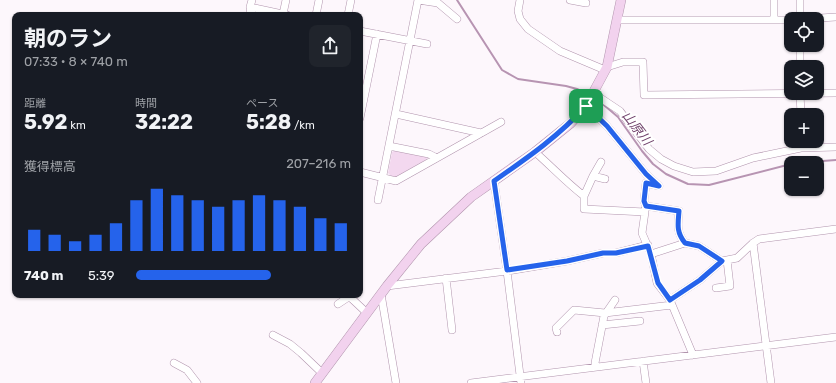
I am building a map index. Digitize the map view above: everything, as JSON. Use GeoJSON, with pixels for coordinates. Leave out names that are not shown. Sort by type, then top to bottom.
{"type":"FeatureCollection","features":[{"type":"Feature","properties":{"kind":"street"},"geometry":{"type":"LineString","coordinates":[[285,12],[286,0]]}},
{"type":"Feature","properties":{"kind":"street"},"geometry":{"type":"LineString","coordinates":[[317,12],[319,0]]}},
{"type":"Feature","properties":{"kind":"street"},"geometry":{"type":"LineString","coordinates":[[349,12],[351,0]]}},
{"type":"Feature","properties":{"kind":"street"},"geometry":{"type":"LineString","coordinates":[[378,200],[418,0],[438,3],[457,18]]}},
{"type":"Feature","properties":{"kind":"street"},"geometry":{"type":"LineString","coordinates":[[520,0],[518,11],[520,19],[528,29],[560,51],[606,68],[623,62],[643,62],[644,95],[784,93]]}},
{"type":"Feature","properties":{"kind":"street"},"geometry":{"type":"LineString","coordinates":[[570,0],[586,3]]}},
{"type":"Feature","properties":{"kind":"street"},"geometry":{"type":"LineString","coordinates":[[314,383],[387,286],[421,244],[471,197],[535,152],[570,123],[586,106],[606,68],[618,20],[621,0]]}},
{"type":"Feature","properties":{"kind":"street"},"geometry":{"type":"LineString","coordinates":[[774,0],[774,20]]}},
{"type":"Feature","properties":{"kind":"street"},"geometry":{"type":"LineString","coordinates":[[800,0],[800,12]]}},
{"type":"Feature","properties":{"kind":"street"},"geometry":{"type":"LineString","coordinates":[[251,4],[278,12]]}},
{"type":"Feature","properties":{"kind":"street"},"geometry":{"type":"LineString","coordinates":[[824,18],[836,17]]}},
{"type":"Feature","properties":{"kind":"street"},"geometry":{"type":"LineString","coordinates":[[618,20],[784,20]]}},
{"type":"Feature","properties":{"kind":"street"},"geometry":{"type":"LineString","coordinates":[[363,32],[427,44]]}},
{"type":"Feature","properties":{"kind":"street"},"geometry":{"type":"LineString","coordinates":[[363,103],[377,34]]}},
{"type":"Feature","properties":{"kind":"street"},"geometry":{"type":"LineString","coordinates":[[593,93],[620,111],[649,149],[661,159],[674,166],[693,172],[716,171],[753,158],[790,148]]}},
{"type":"Feature","properties":{"kind":"street"},"geometry":{"type":"LineString","coordinates":[[824,93],[836,93]]}},
{"type":"Feature","properties":{"kind":"street"},"geometry":{"type":"LineString","coordinates":[[586,106],[607,126],[646,174],[659,186],[646,183],[642,233],[651,254],[658,283],[671,303],[693,355]]}},
{"type":"Feature","properties":{"kind":"street"},"geometry":{"type":"LineString","coordinates":[[396,114],[481,133]]}},
{"type":"Feature","properties":{"kind":"street"},"geometry":{"type":"LineString","coordinates":[[363,173],[396,181],[501,122]]}},
{"type":"Feature","properties":{"kind":"street"},"geometry":{"type":"LineString","coordinates":[[389,146],[429,154],[437,158]]}},
{"type":"Feature","properties":{"kind":"street"},"geometry":{"type":"LineString","coordinates":[[824,146],[836,147]]}},
{"type":"Feature","properties":{"kind":"street"},"geometry":{"type":"LineString","coordinates":[[535,152],[567,183],[584,196]]}},
{"type":"Feature","properties":{"kind":"street"},"geometry":{"type":"LineString","coordinates":[[601,162],[584,196],[584,209],[645,209],[679,211],[679,236],[685,243]]}},
{"type":"Feature","properties":{"kind":"street"},"geometry":{"type":"LineString","coordinates":[[593,176],[605,179]]}},
{"type":"Feature","properties":{"kind":"street"},"geometry":{"type":"LineString","coordinates":[[494,181],[507,270],[520,380]]}},
{"type":"Feature","properties":{"kind":"street"},"geometry":{"type":"LineString","coordinates":[[557,332],[556,328],[574,310],[606,313],[671,303],[724,261],[737,258],[759,239],[836,229]]}},
{"type":"Feature","properties":{"kind":"street"},"geometry":{"type":"LineString","coordinates":[[651,254],[685,243],[699,246],[724,261],[730,286],[716,288]]}},
{"type":"Feature","properties":{"kind":"street"},"geometry":{"type":"LineString","coordinates":[[753,243],[771,383]]}},
{"type":"Feature","properties":{"kind":"street"},"geometry":{"type":"LineString","coordinates":[[387,286],[567,261],[603,253],[616,253],[648,246]]}},
{"type":"Feature","properties":{"kind":"street"},"geometry":{"type":"LineString","coordinates":[[446,278],[452,330]]}},
{"type":"Feature","properties":{"kind":"street"},"geometry":{"type":"LineString","coordinates":[[381,294],[396,383]]}},
{"type":"Feature","properties":{"kind":"street"},"geometry":{"type":"LineString","coordinates":[[338,304],[347,298],[351,298],[367,313]]}},
{"type":"Feature","properties":{"kind":"street"},"geometry":{"type":"LineString","coordinates":[[595,367],[602,325],[606,313],[615,300]]}},
{"type":"Feature","properties":{"kind":"street"},"geometry":{"type":"LineString","coordinates":[[602,325],[640,321]]}},
{"type":"Feature","properties":{"kind":"street"},"geometry":{"type":"LineString","coordinates":[[273,335],[301,352],[322,373]]}},
{"type":"Feature","properties":{"kind":"street"},"geometry":{"type":"LineString","coordinates":[[471,383],[520,380],[595,367],[836,337]]}},
{"type":"Feature","properties":{"kind":"street"},"geometry":{"type":"LineString","coordinates":[[643,361],[646,383]]}},
{"type":"Feature","properties":{"kind":"street"},"geometry":{"type":"LineString","coordinates":[[174,363],[187,370],[197,383]]}},
{"type":"Feature","properties":{"kind":"shaded area"},"geometry":{"type":"Polygon","coordinates":[[[395,150],[426,156],[427,159],[396,177],[391,176],[388,173],[392,152],[395,150]]]}},
{"type":"Feature","properties":{"kind":"waterway","name":"山原川"},"geometry":{"type":"LineString","coordinates":[[457,0],[502,70],[518,79],[566,86],[577,89],[589,95]]}},
{"type":"Feature","properties":{"kind":"waterway","name":"山原川"},"geometry":{"type":"LineString","coordinates":[[598,100],[618,117],[653,164],[666,174],[688,184],[709,185],[784,166]]}},
{"type":"Feature","properties":{"kind":"waterway","name":"山原川"},"geometry":{"type":"LineString","coordinates":[[824,161],[836,160]]}},
{"type":"Feature","properties":{"kind":"route"},"geometry":{"type":"LineString","coordinates":[[586,106],[607,126],[646,174],[659,186],[646,183],[644,201],[646,206],[679,211],[679,236],[685,243],[699,246],[722,261],[700,280],[670,300],[658,283],[648,246],[616,253],[603,253],[567,261],[507,270],[494,181],[535,152],[570,123],[586,106]]}}]}
